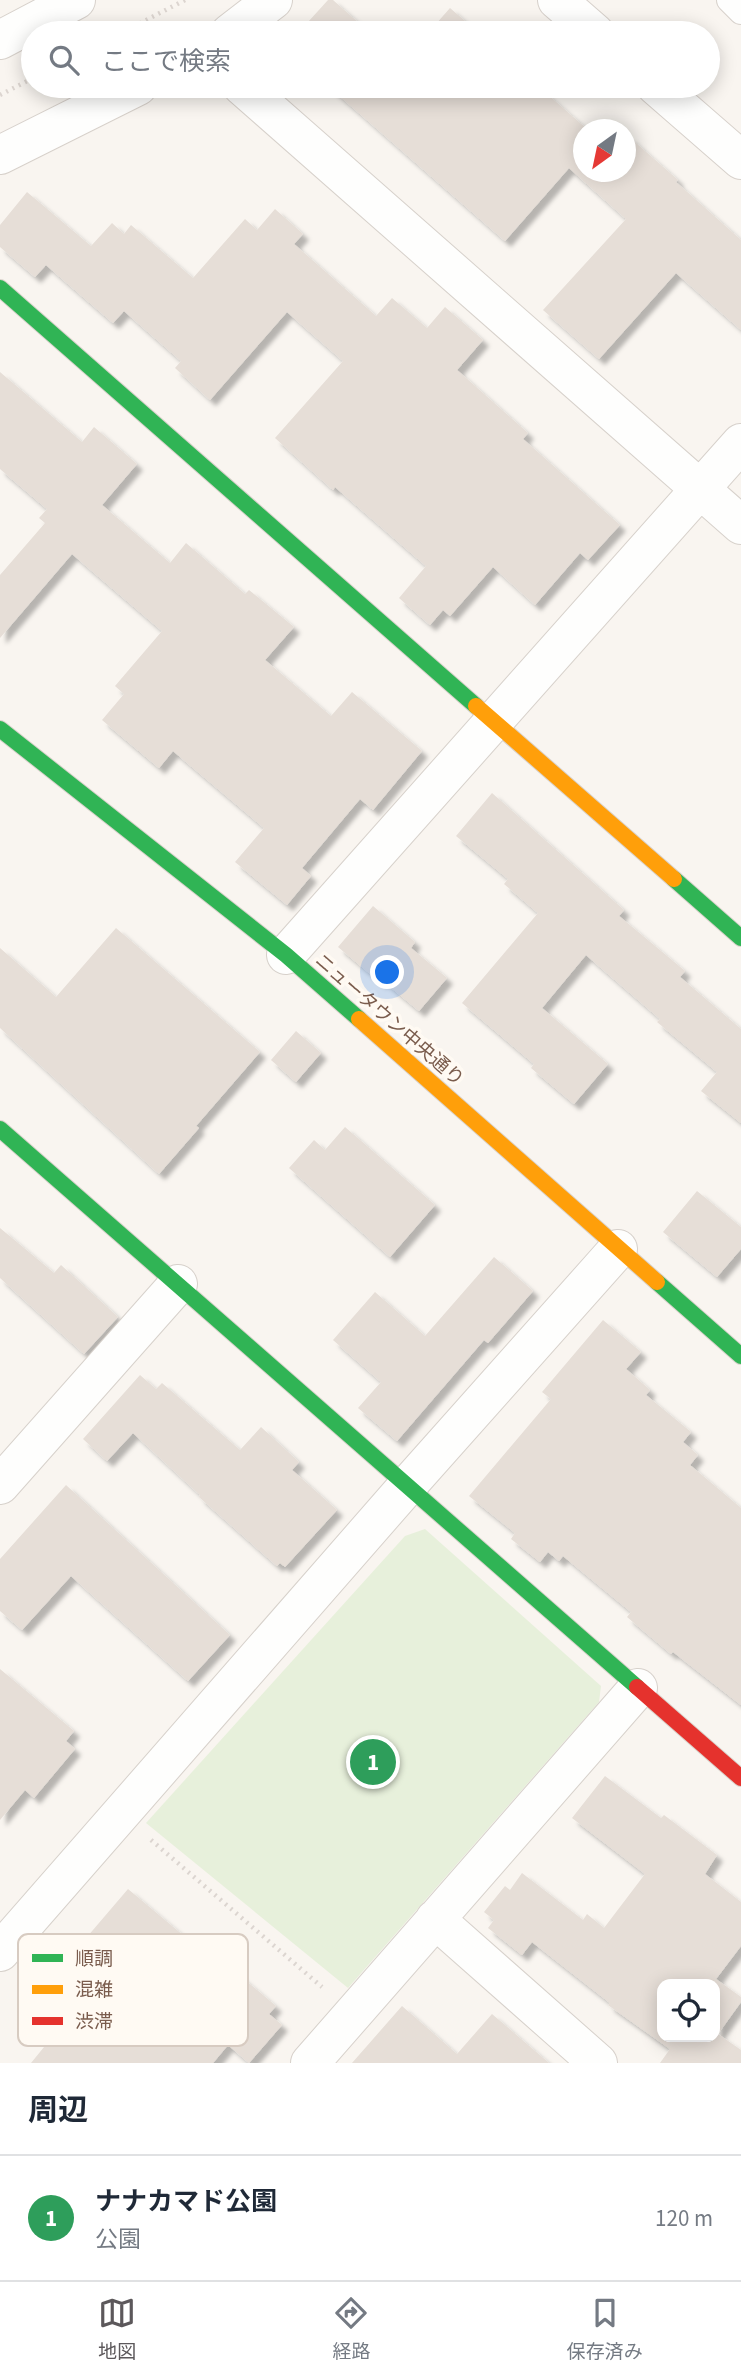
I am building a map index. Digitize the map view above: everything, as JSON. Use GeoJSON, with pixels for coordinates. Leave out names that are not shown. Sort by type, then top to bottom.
{"type":"FeatureCollection","features":[{"type":"Feature","properties":{"kind":"street"},"geometry":{"type":"LineString","coordinates":[[36,21],[76,0]]}},
{"type":"Feature","properties":{"kind":"street"},"geometry":{"type":"LineString","coordinates":[[246,21],[273,0]]}},
{"type":"Feature","properties":{"kind":"street"},"geometry":{"type":"LineString","coordinates":[[557,0],[581,21]]}},
{"type":"Feature","properties":{"kind":"street"},"geometry":{"type":"LineString","coordinates":[[0,40],[21,29]]}},
{"type":"Feature","properties":{"kind":"street"},"geometry":{"type":"LineString","coordinates":[[0,155],[114,98]]}},
{"type":"Feature","properties":{"kind":"street"},"geometry":{"type":"LineString","coordinates":[[256,98],[741,525]]}},
{"type":"Feature","properties":{"kind":"street"},"geometry":{"type":"LineString","coordinates":[[670,98],[741,160]]}},
{"type":"Feature","properties":{"kind":"street"},"geometry":{"type":"LineString","coordinates":[[0,288],[741,938]]}},
{"type":"Feature","properties":{"kind":"street"},"geometry":{"type":"LineString","coordinates":[[286,955],[741,443]]}},
{"type":"Feature","properties":{"kind":"street","name":"ニュータウン中央通り"},"geometry":{"type":"LineString","coordinates":[[0,729],[286,955],[741,1356]]}},
{"type":"Feature","properties":{"kind":"street"},"geometry":{"type":"LineString","coordinates":[[0,1129],[741,1778]]}},
{"type":"Feature","properties":{"kind":"street"},"geometry":{"type":"LineString","coordinates":[[0,1952],[618,1249]]}},
{"type":"Feature","properties":{"kind":"street"},"geometry":{"type":"LineString","coordinates":[[0,1485],[178,1284]]}},
{"type":"Feature","properties":{"kind":"street"},"geometry":{"type":"LineString","coordinates":[[310,2063],[638,1688]]}},
{"type":"Feature","properties":{"kind":"street"},"geometry":{"type":"LineString","coordinates":[[435,1919],[598,2063]]}},
{"type":"Feature","properties":{"kind":"lane"},"geometry":{"type":"LineString","coordinates":[[729,0],[741,12]]}},
{"type":"Feature","properties":{"kind":"path"},"geometry":{"type":"LineString","coordinates":[[144,21],[185,0]]}},
{"type":"Feature","properties":{"kind":"path"},"geometry":{"type":"LineString","coordinates":[[0,95],[21,84]]}},
{"type":"Feature","properties":{"kind":"path"},"geometry":{"type":"LineString","coordinates":[[150,1839],[353,2014]]}},
{"type":"Feature","properties":{"kind":"green space"},"geometry":{"type":"Polygon","coordinates":[[[425,1529],[601,1686],[599,1702],[348,1988],[146,1823],[405,1536],[425,1529]]]}},
{"type":"Feature","properties":{"kind":"building"},"geometry":{"type":"Polygon","coordinates":[[[328,0],[333,0],[357,21],[309,21],[328,0]]]}},
{"type":"Feature","properties":{"kind":"building"},"geometry":{"type":"Polygon","coordinates":[[[450,8],[465,21],[439,21],[450,8]]]}},
{"type":"Feature","properties":{"kind":"building"},"geometry":{"type":"Polygon","coordinates":[[[342,98],[552,98],[576,119],[573,119],[573,172],[569,168],[505,241],[342,98]]]}},
{"type":"Feature","properties":{"kind":"building"},"geometry":{"type":"Polygon","coordinates":[[[636,143],[741,240],[741,330],[676,273],[599,359],[543,310],[626,219],[585,182],[636,182],[636,143]]]}},
{"type":"Feature","properties":{"kind":"building"},"geometry":{"type":"Polygon","coordinates":[[[27,192],[91,246],[112,223],[124,234],[131,225],[193,278],[245,219],[257,230],[275,209],[303,234],[294,244],[376,316],[392,298],[427,328],[445,307],[483,340],[457,370],[528,433],[523,439],[620,525],[588,560],[580,553],[535,605],[493,567],[450,616],[443,610],[430,625],[399,598],[426,566],[335,487],[333,490],[275,438],[343,361],[287,312],[210,400],[175,368],[181,361],[124,311],[113,323],[46,265],[35,277],[0,247],[0,225],[27,192]]]}},
{"type":"Feature","properties":{"kind":"building"},"geometry":{"type":"Polygon","coordinates":[[[0,372],[82,442],[94,427],[137,464],[102,505],[170,563],[186,543],[245,594],[249,590],[294,627],[265,660],[331,716],[352,692],[422,751],[373,810],[360,799],[302,868],[311,876],[287,905],[235,862],[264,828],[173,751],[159,768],[102,720],[124,694],[115,686],[162,631],[72,554],[0,638],[0,575],[45,523],[39,518],[47,509],[0,469],[0,372]]]}},
{"type":"Feature","properties":{"kind":"building"},"geometry":{"type":"Polygon","coordinates":[[[492,793],[624,910],[619,916],[685,971],[680,977],[741,1029],[741,1123],[701,1091],[717,1072],[657,1022],[660,1019],[586,955],[542,1008],[608,1064],[574,1104],[531,1068],[534,1064],[462,1003],[538,913],[504,884],[508,879],[456,836],[492,793]]]}},
{"type":"Feature","properties":{"kind":"building"},"geometry":{"type":"Polygon","coordinates":[[[373,906],[415,942],[411,948],[447,978],[419,1011],[338,947],[373,906]]]}},
{"type":"Feature","properties":{"kind":"building"},"geometry":{"type":"Polygon","coordinates":[[[116,928],[260,1052],[196,1126],[199,1128],[159,1174],[0,1028],[0,948],[56,997],[116,928]]]}},
{"type":"Feature","properties":{"kind":"building"},"geometry":{"type":"Polygon","coordinates":[[[296,1031],[321,1053],[296,1082],[271,1060],[296,1031]]]}},
{"type":"Feature","properties":{"kind":"building"},"geometry":{"type":"Polygon","coordinates":[[[345,1127],[435,1205],[390,1257],[289,1168],[314,1140],[325,1150],[345,1127]]]}},
{"type":"Feature","properties":{"kind":"building"},"geometry":{"type":"Polygon","coordinates":[[[697,1191],[741,1227],[741,1249],[717,1277],[663,1232],[697,1191]]]}},
{"type":"Feature","properties":{"kind":"building"},"geometry":{"type":"Polygon","coordinates":[[[0,1228],[54,1273],[61,1265],[118,1317],[84,1354],[0,1278],[0,1228]]]}},
{"type":"Feature","properties":{"kind":"building"},"geometry":{"type":"Polygon","coordinates":[[[494,1257],[533,1291],[488,1343],[484,1340],[397,1441],[358,1408],[381,1382],[333,1340],[375,1292],[425,1336],[494,1257]]]}},
{"type":"Feature","properties":{"kind":"building"},"geometry":{"type":"Polygon","coordinates":[[[603,1320],[641,1352],[626,1369],[650,1390],[646,1395],[691,1432],[683,1442],[698,1455],[690,1465],[741,1508],[741,1705],[673,1652],[671,1654],[627,1617],[631,1612],[563,1556],[559,1561],[548,1552],[540,1562],[511,1539],[515,1533],[469,1496],[551,1399],[542,1392],[603,1320]]]}},
{"type":"Feature","properties":{"kind":"building"},"geometry":{"type":"Polygon","coordinates":[[[140,1375],[156,1389],[162,1383],[240,1450],[261,1427],[299,1462],[292,1470],[337,1510],[285,1567],[280,1563],[277,1566],[199,1497],[200,1495],[133,1433],[107,1461],[83,1439],[140,1375]]]}},
{"type":"Feature","properties":{"kind":"building"},"geometry":{"type":"Polygon","coordinates":[[[66,1485],[230,1635],[188,1681],[71,1576],[22,1630],[0,1611],[0,1559],[66,1485]]]}},
{"type":"Feature","properties":{"kind":"building"},"geometry":{"type":"Polygon","coordinates":[[[0,1669],[74,1731],[66,1741],[75,1749],[34,1798],[25,1790],[0,1820],[0,1669]]]}},
{"type":"Feature","properties":{"kind":"building"},"geometry":{"type":"Polygon","coordinates":[[[605,1776],[661,1818],[664,1815],[717,1855],[705,1874],[741,1902],[741,1946],[716,1979],[657,1979],[657,2040],[608,2005],[610,2003],[532,1942],[522,1955],[488,1928],[494,1920],[484,1912],[505,1886],[510,1890],[522,1873],[583,1920],[587,1914],[604,1928],[645,1874],[572,1818],[605,1776]]]}},
{"type":"Feature","properties":{"kind":"building"},"geometry":{"type":"Polygon","coordinates":[[[128,1889],[182,1934],[90,1934],[128,1889]]]}},
{"type":"Feature","properties":{"kind":"building"},"geometry":{"type":"Polygon","coordinates":[[[248,1982],[276,2006],[269,2014],[282,2025],[249,2063],[229,2046],[248,2046],[248,1982]]]}},
{"type":"Feature","properties":{"kind":"building"},"geometry":{"type":"Polygon","coordinates":[[[720,1982],[741,1997],[741,2002],[720,2031],[720,1982]]]}},
{"type":"Feature","properties":{"kind":"building"},"geometry":{"type":"Polygon","coordinates":[[[402,2006],[457,2054],[492,2014],[549,2063],[352,2063],[402,2006]]]}},
{"type":"Feature","properties":{"kind":"building"},"geometry":{"type":"Polygon","coordinates":[[[720,2035],[741,2050],[741,2063],[660,2063],[670,2049],[660,2042],[720,2042],[720,2035]]]}},
{"type":"Feature","properties":{"kind":"building"},"geometry":{"type":"Polygon","coordinates":[[[45,2046],[227,2046],[213,2063],[31,2063],[45,2046]]]}},
{"type":"Feature","properties":{"kind":"traffic: fast"},"geometry":{"type":"LineString","coordinates":[[0,288],[476,706]]}},
{"type":"Feature","properties":{"kind":"traffic: fast"},"geometry":{"type":"LineString","coordinates":[[0,729],[286,955],[359,1019]]}},
{"type":"Feature","properties":{"kind":"traffic: fast"},"geometry":{"type":"LineString","coordinates":[[674,879],[741,938]]}},
{"type":"Feature","properties":{"kind":"traffic: fast"},"geometry":{"type":"LineString","coordinates":[[0,1129],[637,1687]]}},
{"type":"Feature","properties":{"kind":"traffic: fast"},"geometry":{"type":"LineString","coordinates":[[657,1282],[741,1356]]}},
{"type":"Feature","properties":{"kind":"traffic: slow"},"geometry":{"type":"LineString","coordinates":[[476,706],[674,879]]}},
{"type":"Feature","properties":{"kind":"traffic: slow"},"geometry":{"type":"LineString","coordinates":[[359,1019],[657,1282]]}},
{"type":"Feature","properties":{"kind":"traffic: jam"},"geometry":{"type":"LineString","coordinates":[[637,1687],[741,1778]]}},
{"type":"Feature","properties":{"kind":"place","name":"ナナカマド公園"},"geometry":{"type":"Point","coordinates":[373,1762]}}]}
